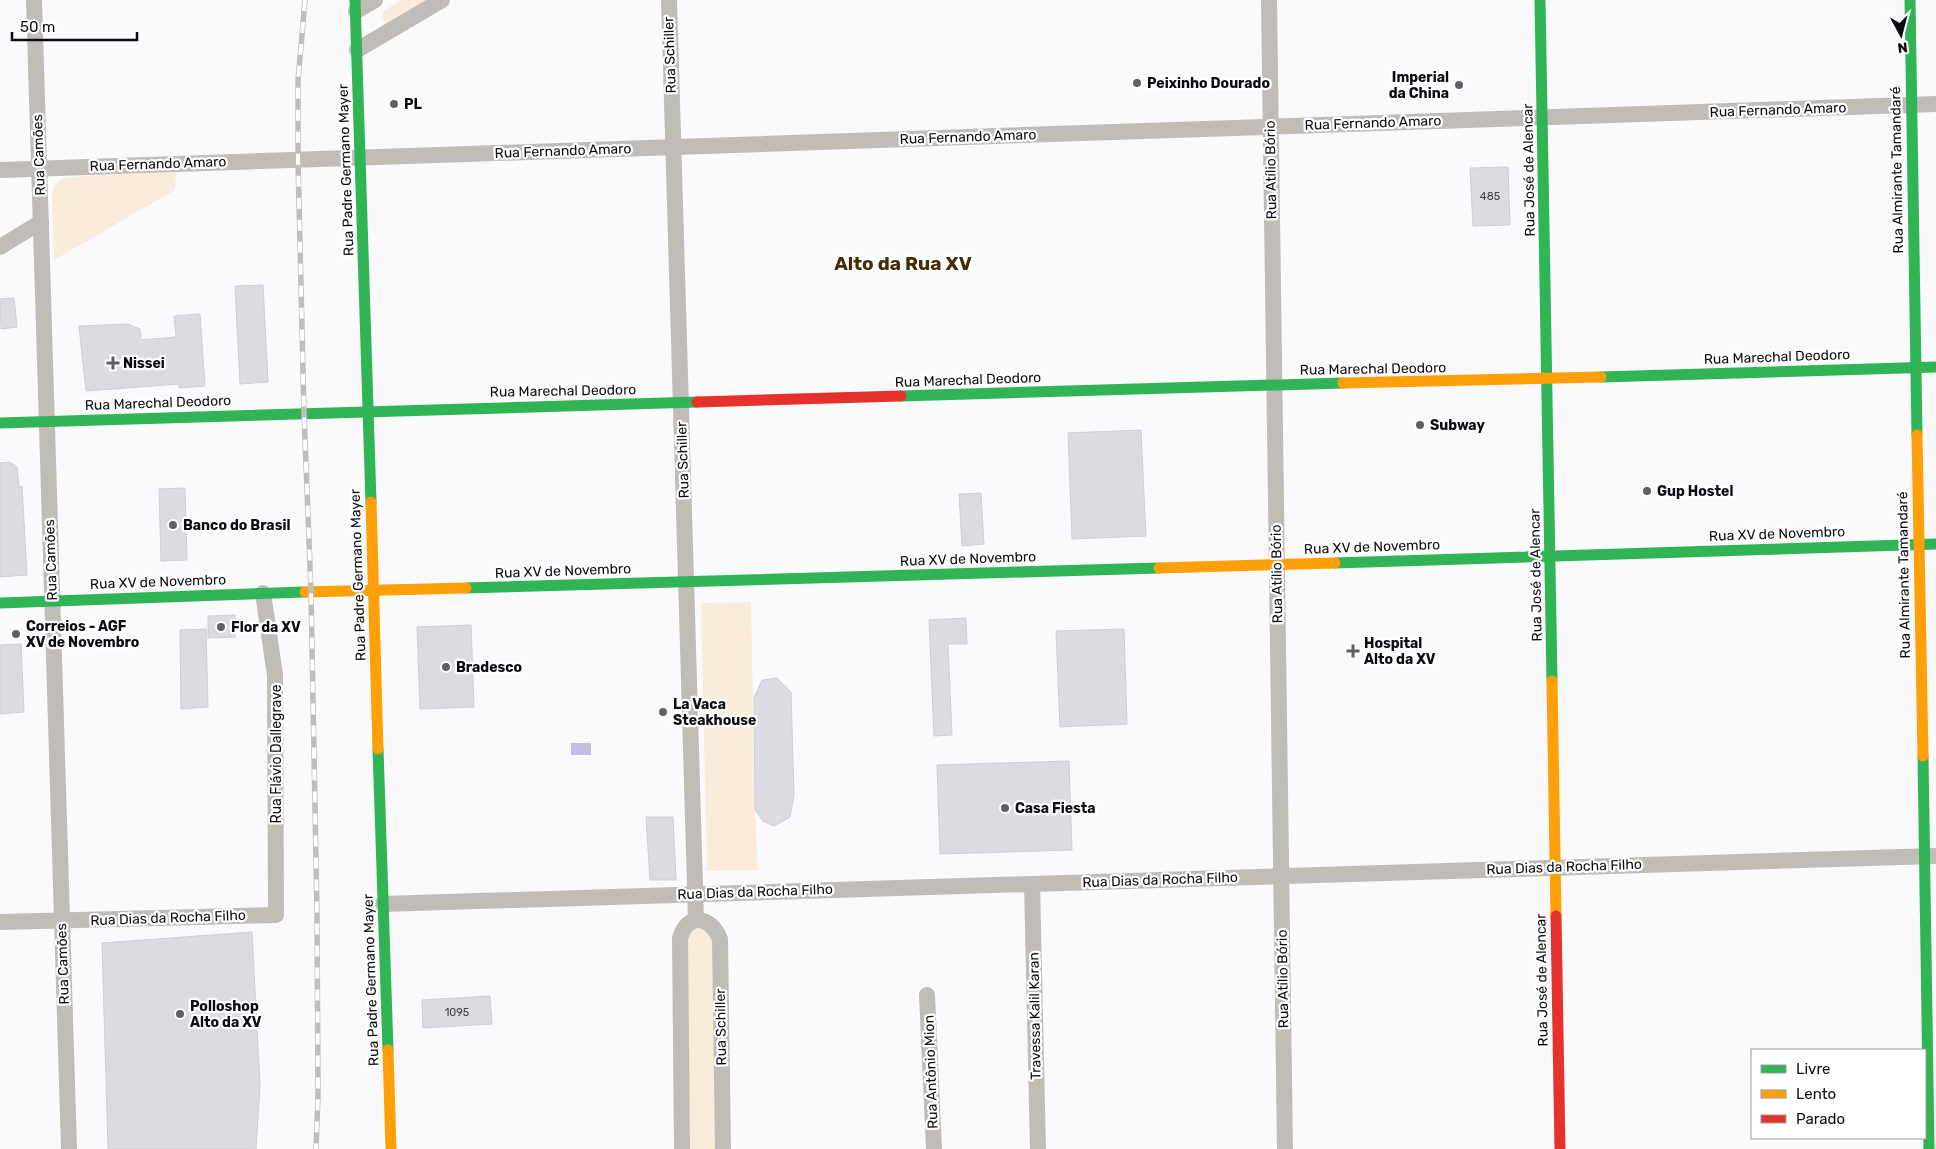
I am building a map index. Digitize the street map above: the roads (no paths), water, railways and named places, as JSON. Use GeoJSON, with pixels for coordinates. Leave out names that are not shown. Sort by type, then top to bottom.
{"type":"FeatureCollection","features":[{"type":"Feature","properties":{"kind":"main road","name":"Rua José de Alencar"},"geometry":{"type":"LineString","coordinates":[[1540,0],[1560,1149]]}},
{"type":"Feature","properties":{"kind":"main road","name":"Rua Almirante Tamandaré"},"geometry":{"type":"LineString","coordinates":[[1910,0],[1919,545],[1930,856],[1929,1149]]}},
{"type":"Feature","properties":{"kind":"main road","name":"Rua Padre Germano Mayer"},"geometry":{"type":"LineString","coordinates":[[356,6],[391,1149]]}},
{"type":"Feature","properties":{"kind":"main road","name":"Rua Marechal Deodoro"},"geometry":{"type":"LineString","coordinates":[[0,423],[368,411],[1547,380],[1936,366]]}},
{"type":"Feature","properties":{"kind":"main road","name":"Rua XV de Novembro"},"geometry":{"type":"LineString","coordinates":[[0,603],[263,593],[1277,565],[1936,544]]}},
{"type":"Feature","properties":{"kind":"street","name":"Rua Camões"},"geometry":{"type":"LineString","coordinates":[[34,0],[69,1149]]}},
{"type":"Feature","properties":{"kind":"street"},"geometry":{"type":"LineString","coordinates":[[356,6],[375,0]]}},
{"type":"Feature","properties":{"kind":"street"},"geometry":{"type":"LineString","coordinates":[[357,50],[442,0]]}},
{"type":"Feature","properties":{"kind":"street","name":"Rua Schiller"},"geometry":{"type":"LineString","coordinates":[[669,0],[696,920],[705,921],[716,928],[720,939],[723,1149]]}},
{"type":"Feature","properties":{"kind":"street","name":"Rua Atílio Bório"},"geometry":{"type":"LineString","coordinates":[[1269,0],[1285,1149]]}},
{"type":"Feature","properties":{"kind":"street","name":"Rua Fernando Amaro"},"geometry":{"type":"LineString","coordinates":[[0,170],[1936,104]]}},
{"type":"Feature","properties":{"kind":"street"},"geometry":{"type":"LineString","coordinates":[[0,247],[41,222]]}},
{"type":"Feature","properties":{"kind":"street","name":"Rua Flávio Dallegrave"},"geometry":{"type":"LineString","coordinates":[[263,593],[276,675],[276,915]]}},
{"type":"Feature","properties":{"kind":"street","name":"Rua Dias da Rocha Filho"},"geometry":{"type":"LineString","coordinates":[[383,904],[1930,856]]}},
{"type":"Feature","properties":{"kind":"street","name":"Travessa Kalil Karan"},"geometry":{"type":"LineString","coordinates":[[1032,884],[1038,1149]]}},
{"type":"Feature","properties":{"kind":"street","name":"Rua Dias da Rocha Filho"},"geometry":{"type":"LineString","coordinates":[[0,922],[276,915]]}},
{"type":"Feature","properties":{"kind":"street"},"geometry":{"type":"LineString","coordinates":[[682,1149],[680,938],[682,930],[688,923],[696,920]]}},
{"type":"Feature","properties":{"kind":"street","name":"Rua Antônio Mion"},"geometry":{"type":"LineString","coordinates":[[927,995],[934,1149]]}},
{"type":"Feature","properties":{"kind":"railway"},"geometry":{"type":"LineString","coordinates":[[305,0],[298,81],[298,160],[304,413],[311,592],[317,914],[318,1096],[316,1149]]}},
{"type":"Feature","properties":{"kind":"place","name":"Peixinho Dourado"},"geometry":{"type":"Point","coordinates":[1137,83]}},
{"type":"Feature","properties":{"kind":"place","name":"Imperial da China"},"geometry":{"type":"Point","coordinates":[1459,85]}},
{"type":"Feature","properties":{"kind":"place","name":"PL"},"geometry":{"type":"Point","coordinates":[394,104]}},
{"type":"Feature","properties":{"kind":"place","name":"Nissei"},"geometry":{"type":"Point","coordinates":[113,363]}},
{"type":"Feature","properties":{"kind":"place","name":"Subway"},"geometry":{"type":"Point","coordinates":[1420,425]}},
{"type":"Feature","properties":{"kind":"place","name":"Gup Hostel"},"geometry":{"type":"Point","coordinates":[1647,491]}},
{"type":"Feature","properties":{"kind":"place","name":"Banco do Brasil"},"geometry":{"type":"Point","coordinates":[173,525]}},
{"type":"Feature","properties":{"kind":"place","name":"Flor da XV"},"geometry":{"type":"Point","coordinates":[221,627]}},
{"type":"Feature","properties":{"kind":"place","name":"Correios - AGF XV de Novembro"},"geometry":{"type":"Point","coordinates":[16,634]}},
{"type":"Feature","properties":{"kind":"place","name":"Hospital Alto da XV"},"geometry":{"type":"Point","coordinates":[1353,651]}},
{"type":"Feature","properties":{"kind":"place","name":"Bradesco"},"geometry":{"type":"Point","coordinates":[446,667]}},
{"type":"Feature","properties":{"kind":"place","name":"La Vaca Steakhouse"},"geometry":{"type":"Point","coordinates":[663,712]}},
{"type":"Feature","properties":{"kind":"place","name":"Casa Fiesta"},"geometry":{"type":"Point","coordinates":[1005,808]}},
{"type":"Feature","properties":{"kind":"place","name":"Polloshop Alto da XV"},"geometry":{"type":"Point","coordinates":[180,1014]}},
{"type":"Feature","properties":{"kind":"district","name":"Alto da Rua XV"},"geometry":{"type":"Point","coordinates":[903,263]}}]}
